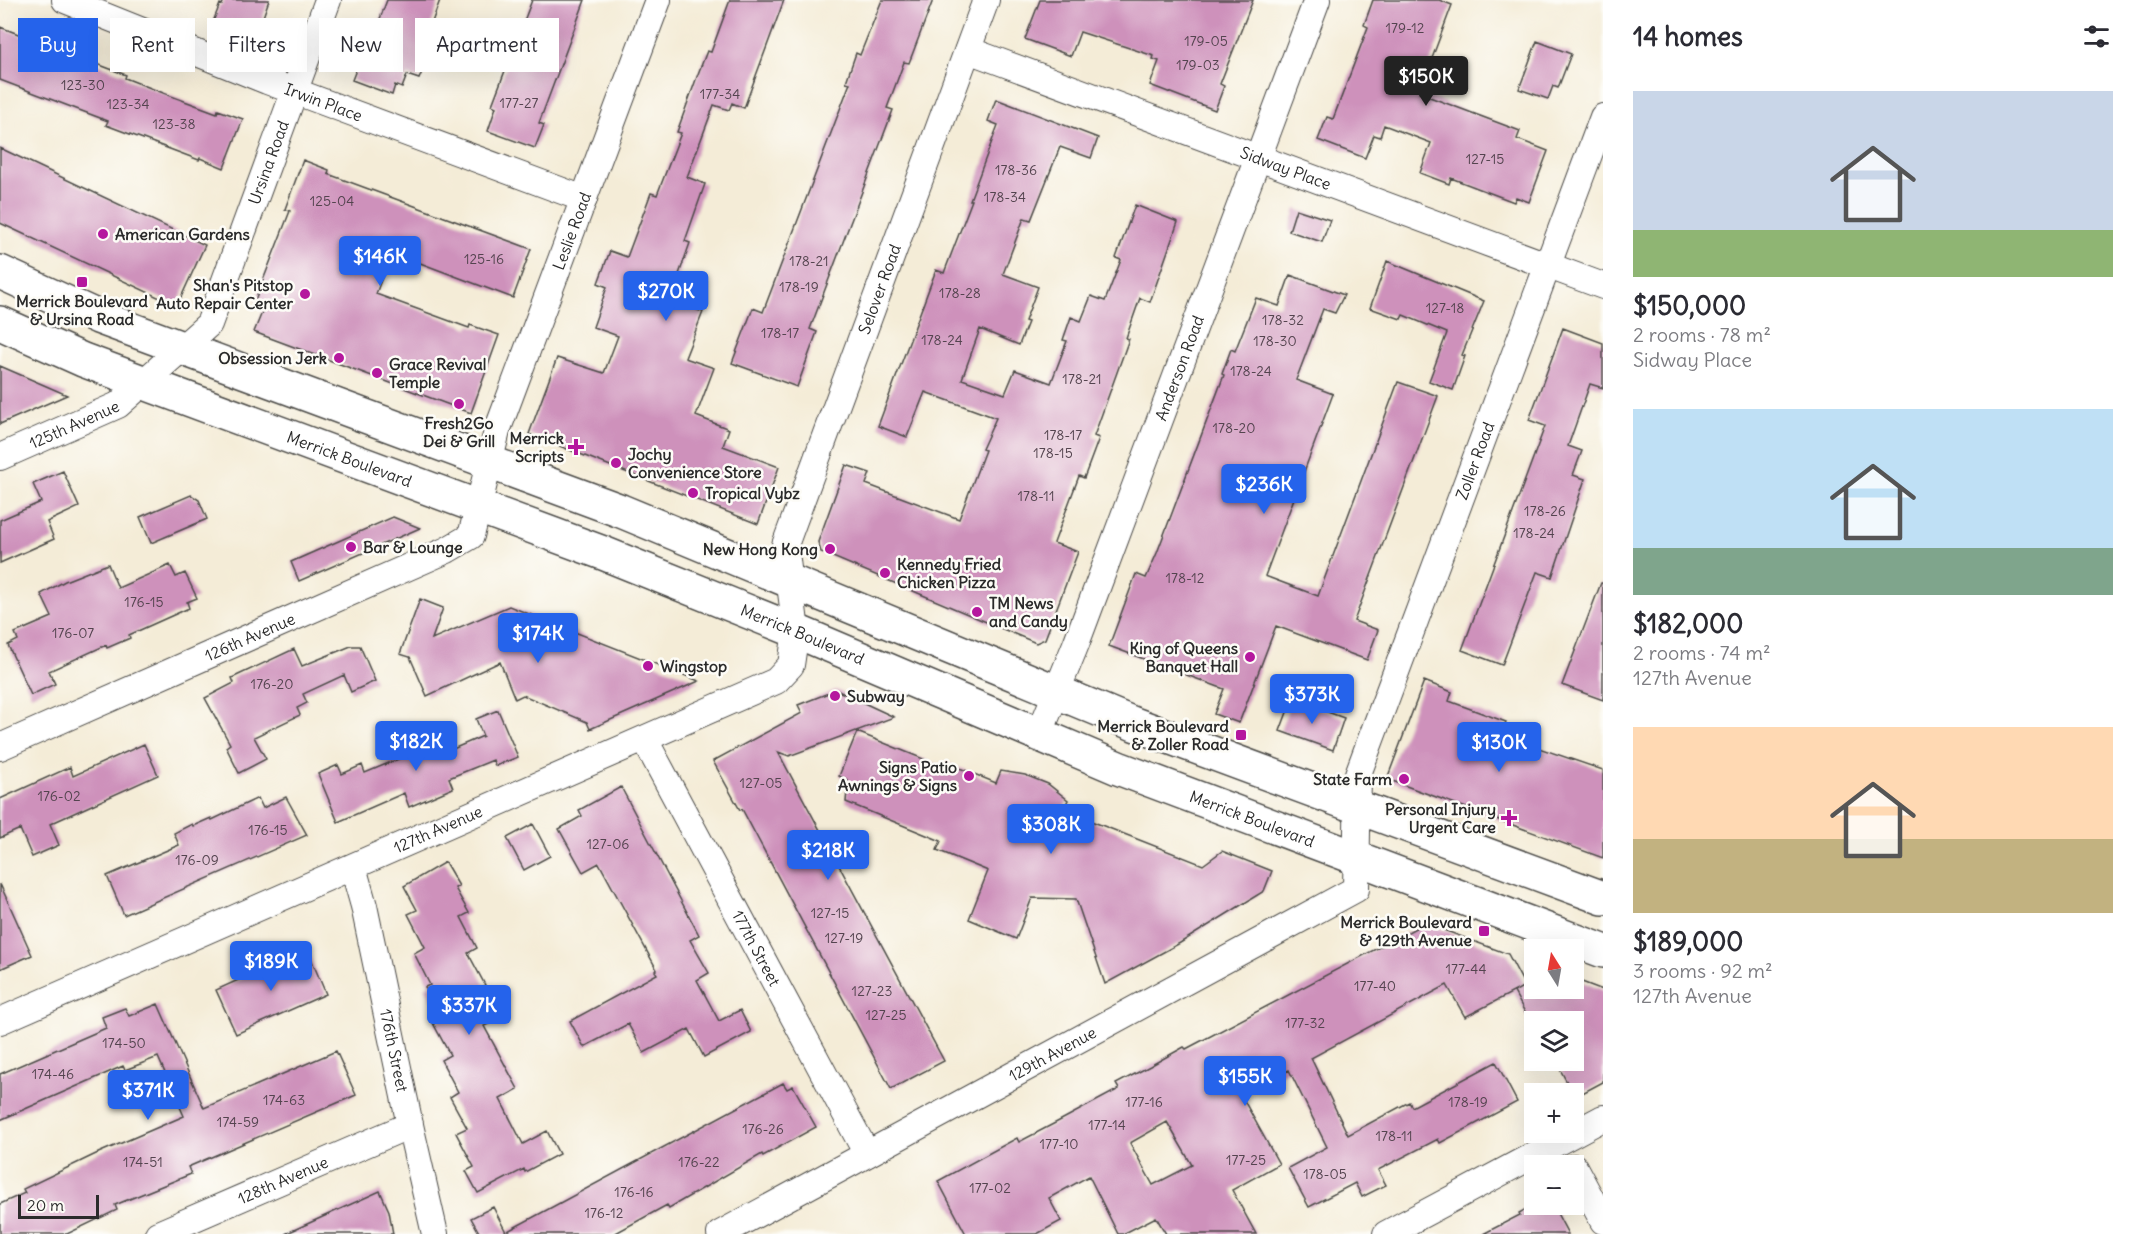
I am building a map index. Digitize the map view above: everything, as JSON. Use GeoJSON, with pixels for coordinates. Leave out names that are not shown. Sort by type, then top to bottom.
{"type":"FeatureCollection","features":[{"type":"Feature","properties":{"kind":"main road"},"geometry":{"type":"LineString","coordinates":[[0,272],[90,313],[182,349],[621,511],[1134,724],[1603,898]]}},
{"type":"Feature","properties":{"kind":"main road","name":"Merrick Boulevard"},"geometry":{"type":"LineString","coordinates":[[0,323],[83,360],[659,575],[1118,768],[1603,951]]}},
{"type":"Feature","properties":{"kind":"street","name":"Irwin Place"},"geometry":{"type":"LineString","coordinates":[[64,0],[294,91],[584,199]]}},
{"type":"Feature","properties":{"kind":"street","name":"Ursina Road"},"geometry":{"type":"LineString","coordinates":[[144,382],[209,324],[328,0]]}},
{"type":"Feature","properties":{"kind":"street","name":"Leslie Road"},"geometry":{"type":"LineString","coordinates":[[478,506],[497,431],[658,0]]}},
{"type":"Feature","properties":{"kind":"street","name":"Selover Road"},"geometry":{"type":"LineString","coordinates":[[789,579],[785,545],[986,0]]}},
{"type":"Feature","properties":{"kind":"street","name":"Anderson Road"},"geometry":{"type":"LineString","coordinates":[[1039,735],[1317,0]]}},
{"type":"Feature","properties":{"kind":"street","name":"Sidway Place"},"geometry":{"type":"LineString","coordinates":[[968,50],[1603,286]]}},
{"type":"Feature","properties":{"kind":"street","name":"Zoller Road"},"geometry":{"type":"LineString","coordinates":[[1356,858],[1358,774],[1603,117]]}},
{"type":"Feature","properties":{"kind":"street","name":"125th Avenue"},"geometry":{"type":"LineString","coordinates":[[0,457],[118,405],[144,382]]}},
{"type":"Feature","properties":{"kind":"street","name":"126th Avenue"},"geometry":{"type":"LineString","coordinates":[[0,747],[447,550],[471,536],[478,506]]}},
{"type":"Feature","properties":{"kind":"street","name":"127th Avenue"},"geometry":{"type":"LineString","coordinates":[[0,1021],[776,681],[791,665],[795,631],[789,579]]}},
{"type":"Feature","properties":{"kind":"street","name":"177th Street"},"geometry":{"type":"LineString","coordinates":[[645,740],[867,1154]]}},
{"type":"Feature","properties":{"kind":"street","name":"129th Avenue"},"geometry":{"type":"LineString","coordinates":[[720,1234],[1356,889],[1356,858]]}},
{"type":"Feature","properties":{"kind":"street","name":"176th Street"},"geometry":{"type":"LineString","coordinates":[[353,867],[364,906],[435,1234]]}},
{"type":"Feature","properties":{"kind":"street"},"geometry":{"type":"LineString","coordinates":[[1584,1128],[1603,1118]]}},
{"type":"Feature","properties":{"kind":"street","name":"128th Avenue"},"geometry":{"type":"LineString","coordinates":[[158,1234],[410,1125]]}},
{"type":"Feature","properties":{"kind":"street"},"geometry":{"type":"LineString","coordinates":[[1386,1234],[1556,1143]]}},
{"type":"Feature","properties":{"kind":"street"},"geometry":{"type":"LineString","coordinates":[[1584,1186],[1603,1221]]}},
{"type":"Feature","properties":{"kind":"building"},"geometry":{"type":"Polygon","coordinates":[[[224,0],[269,0],[263,18],[215,18],[220,4],[222,5],[224,0]]]}},
{"type":"Feature","properties":{"kind":"building"},"geometry":{"type":"Polygon","coordinates":[[[387,0],[440,0],[434,18],[415,18],[415,72],[422,72],[419,79],[407,75],[402,88],[395,85],[392,95],[352,80],[355,72],[403,72],[403,18],[380,18],[387,0]]]}},
{"type":"Feature","properties":{"kind":"building"},"geometry":{"type":"Polygon","coordinates":[[[532,0],[585,0],[559,70],[559,18],[525,18],[532,0]]]}},
{"type":"Feature","properties":{"kind":"building"},"geometry":{"type":"Polygon","coordinates":[[[730,0],[784,0],[744,108],[732,103],[729,110],[714,105],[687,177],[705,184],[685,241],[690,243],[670,300],[703,312],[685,358],[714,368],[696,416],[729,429],[723,446],[779,467],[758,524],[529,434],[557,358],[604,373],[618,336],[593,327],[607,287],[598,283],[610,251],[627,257],[651,193],[657,195],[681,133],[677,132],[698,74],[707,51],[711,52],[730,0]]]}},
{"type":"Feature","properties":{"kind":"building"},"geometry":{"type":"Polygon","coordinates":[[[882,0],[933,0],[909,63],[904,62],[887,108],[893,110],[810,329],[817,332],[797,387],[732,363],[753,308],[763,312],[850,83],[846,82],[856,53],[860,55],[882,0]]]}},
{"type":"Feature","properties":{"kind":"building"},"geometry":{"type":"Polygon","coordinates":[[[1040,0],[1253,0],[1220,84],[1224,86],[1215,110],[1150,85],[1159,61],[1153,59],[1154,56],[1080,32],[1071,56],[1025,39],[1040,0]]]}},
{"type":"Feature","properties":{"kind":"building"},"geometry":{"type":"Polygon","coordinates":[[[1373,0],[1439,0],[1452,5],[1419,93],[1520,131],[1517,139],[1548,151],[1529,202],[1516,197],[1514,202],[1451,178],[1449,184],[1420,173],[1431,143],[1384,125],[1380,137],[1374,135],[1365,158],[1318,140],[1327,117],[1333,119],[1368,27],[1364,25],[1373,0]]]}},
{"type":"Feature","properties":{"kind":"building"},"geometry":{"type":"Polygon","coordinates":[[[0,27],[18,34],[18,72],[98,72],[98,64],[110,69],[110,72],[126,75],[125,78],[171,96],[217,113],[218,110],[243,119],[224,168],[106,125],[108,121],[0,80],[0,27]]]}},
{"type":"Feature","properties":{"kind":"building"},"geometry":{"type":"Polygon","coordinates":[[[1537,41],[1571,54],[1558,88],[1553,86],[1548,99],[1519,89],[1537,41]]]}},
{"type":"Feature","properties":{"kind":"building"},"geometry":{"type":"Polygon","coordinates":[[[505,72],[558,72],[539,123],[544,125],[535,148],[488,131],[496,107],[492,105],[505,72]]]}},
{"type":"Feature","properties":{"kind":"building"},"geometry":{"type":"Polygon","coordinates":[[[996,99],[1098,138],[1091,158],[1060,147],[1031,220],[1024,218],[1003,274],[1038,287],[1019,345],[980,329],[962,379],[1005,394],[1015,370],[1051,383],[1067,341],[1063,340],[1071,317],[1081,321],[1091,296],[1105,301],[1121,260],[1116,258],[1135,205],[1178,222],[1150,302],[1140,298],[1126,338],[1129,339],[1094,436],[1099,438],[1084,478],[1079,476],[1054,543],[1078,552],[1045,639],[1036,643],[821,552],[818,542],[846,465],[870,473],[866,484],[959,519],[985,450],[982,449],[996,418],[925,392],[907,437],[878,426],[936,270],[944,273],[972,200],[970,200],[998,125],[988,121],[996,99]]]}},
{"type":"Feature","properties":{"kind":"building","name":"American Gardens"},"geometry":{"type":"Polygon","coordinates":[[[0,148],[205,245],[177,306],[0,223],[0,148]]]}},
{"type":"Feature","properties":{"kind":"building"},"geometry":{"type":"Polygon","coordinates":[[[303,160],[329,170],[328,174],[531,249],[513,298],[391,252],[376,294],[469,328],[470,325],[499,335],[471,413],[254,332],[265,305],[255,301],[290,211],[285,209],[303,160]]]}},
{"type":"Feature","properties":{"kind":"building"},"geometry":{"type":"Polygon","coordinates":[[[1296,209],[1330,220],[1322,242],[1289,231],[1296,209]]]}},
{"type":"Feature","properties":{"kind":"building"},"geometry":{"type":"Polygon","coordinates":[[[1387,261],[1484,301],[1462,355],[1465,356],[1453,390],[1429,381],[1447,333],[1403,315],[1401,319],[1370,308],[1387,261]]]}},
{"type":"Feature","properties":{"kind":"building"},"geometry":{"type":"Polygon","coordinates":[[[1290,275],[1344,295],[1335,313],[1323,309],[1296,380],[1333,394],[1265,576],[1318,596],[1398,382],[1438,396],[1354,621],[1378,630],[1367,660],[1276,626],[1239,723],[1214,714],[1224,689],[1109,646],[1136,574],[1146,578],[1157,553],[1224,375],[1222,374],[1231,349],[1235,351],[1256,298],[1279,306],[1290,275]]]}},
{"type":"Feature","properties":{"kind":"building"},"geometry":{"type":"Polygon","coordinates":[[[1563,328],[1603,343],[1603,388],[1590,384],[1568,446],[1582,451],[1573,475],[1585,479],[1552,577],[1537,572],[1502,665],[1462,650],[1545,426],[1529,420],[1563,328]]]}},
{"type":"Feature","properties":{"kind":"building"},"geometry":{"type":"Polygon","coordinates":[[[0,366],[67,395],[0,424],[0,366]]]}},
{"type":"Feature","properties":{"kind":"building"},"geometry":{"type":"Polygon","coordinates":[[[63,471],[79,507],[47,522],[54,539],[0,563],[0,520],[41,502],[33,484],[63,471]]]}},
{"type":"Feature","properties":{"kind":"building"},"geometry":{"type":"Polygon","coordinates":[[[191,495],[199,500],[207,519],[151,543],[140,517],[191,495]]]}},
{"type":"Feature","properties":{"kind":"building","name":"Bar & Lounge"},"geometry":{"type":"Polygon","coordinates":[[[393,517],[420,528],[299,581],[291,562],[393,517]]]}},
{"type":"Feature","properties":{"kind":"building"},"geometry":{"type":"Polygon","coordinates":[[[108,564],[118,588],[170,565],[176,577],[185,573],[197,598],[187,602],[189,608],[129,635],[130,638],[107,648],[106,645],[49,671],[55,684],[31,695],[8,645],[18,640],[15,633],[52,617],[41,594],[65,581],[108,564]]]}},
{"type":"Feature","properties":{"kind":"building"},"geometry":{"type":"Polygon","coordinates":[[[1601,583],[1603,583],[1603,700],[1562,685],[1601,583]]]}},
{"type":"Feature","properties":{"kind":"building"},"geometry":{"type":"Polygon","coordinates":[[[420,599],[443,608],[432,639],[509,606],[699,681],[590,729],[587,722],[523,695],[515,699],[500,662],[427,696],[410,657],[400,654],[420,599]]]}},
{"type":"Feature","properties":{"kind":"building"},"geometry":{"type":"Polygon","coordinates":[[[351,646],[360,646],[375,681],[351,692],[344,675],[303,694],[307,703],[297,708],[300,715],[254,737],[266,759],[239,773],[226,747],[230,744],[205,698],[234,683],[232,678],[294,649],[302,666],[351,646]]]}},
{"type":"Feature","properties":{"kind":"building"},"geometry":{"type":"Polygon","coordinates":[[[1424,681],[1452,692],[1449,701],[1506,722],[1501,735],[1603,770],[1603,858],[1387,779],[1424,681]]]}},
{"type":"Feature","properties":{"kind":"building"},"geometry":{"type":"Polygon","coordinates":[[[836,690],[894,717],[789,756],[778,752],[944,1061],[891,1089],[742,809],[740,810],[713,761],[802,713],[798,705],[836,690]]]}},
{"type":"Feature","properties":{"kind":"building"},"geometry":{"type":"Polygon","coordinates":[[[1292,699],[1344,718],[1333,750],[1280,731],[1292,699]]]}},
{"type":"Feature","properties":{"kind":"building"},"geometry":{"type":"Polygon","coordinates":[[[498,710],[518,757],[495,766],[493,760],[449,778],[453,788],[409,807],[404,793],[338,822],[318,774],[338,765],[342,774],[362,765],[365,773],[434,744],[439,755],[483,736],[476,719],[498,710]]]}},
{"type":"Feature","properties":{"kind":"building"},"geometry":{"type":"Polygon","coordinates":[[[857,732],[938,765],[945,762],[996,783],[1001,771],[1025,775],[1048,784],[1068,800],[1063,810],[1203,865],[1222,851],[1272,871],[1264,891],[1180,943],[1105,984],[1076,899],[1032,898],[1016,939],[969,919],[988,871],[937,850],[941,841],[846,802],[848,780],[839,776],[857,732]]]}},
{"type":"Feature","properties":{"kind":"building"},"geometry":{"type":"Polygon","coordinates":[[[144,744],[158,775],[50,824],[59,845],[32,857],[20,829],[0,838],[0,799],[70,767],[73,776],[144,744]]]}},
{"type":"Feature","properties":{"kind":"building"},"geometry":{"type":"Polygon","coordinates":[[[621,787],[699,935],[690,940],[709,973],[697,980],[719,1021],[740,1010],[751,1032],[704,1057],[689,1029],[644,1053],[628,1024],[584,1047],[570,1021],[657,974],[655,971],[657,970],[599,863],[583,872],[559,829],[582,816],[579,810],[621,787]]]}},
{"type":"Feature","properties":{"kind":"building"},"geometry":{"type":"Polygon","coordinates":[[[286,797],[307,835],[124,915],[107,876],[179,845],[174,833],[192,824],[193,826],[211,818],[212,820],[258,798],[263,808],[286,797]]]}},
{"type":"Feature","properties":{"kind":"building"},"geometry":{"type":"Polygon","coordinates":[[[533,824],[550,856],[524,870],[507,838],[533,824]]]}},
{"type":"Feature","properties":{"kind":"building"},"geometry":{"type":"Polygon","coordinates":[[[445,862],[459,886],[455,888],[469,913],[461,917],[477,948],[468,953],[485,985],[476,990],[493,1022],[484,1026],[518,1089],[500,1099],[523,1144],[547,1131],[559,1154],[478,1193],[466,1171],[474,1167],[456,1133],[467,1128],[450,1097],[458,1092],[441,1060],[450,1055],[433,1023],[442,1019],[425,987],[430,985],[414,953],[425,947],[408,914],[417,910],[404,886],[445,862]]]}},
{"type":"Feature","properties":{"kind":"building"},"geometry":{"type":"Polygon","coordinates":[[[0,884],[32,955],[0,969],[0,884]]]}},
{"type":"Feature","properties":{"kind":"building"},"geometry":{"type":"Polygon","coordinates":[[[1425,923],[1508,954],[1524,984],[1524,987],[1465,1017],[1447,985],[1311,1058],[1348,1135],[1409,1102],[1412,1107],[1496,1062],[1517,1102],[1440,1143],[1438,1139],[1378,1170],[1386,1185],[1362,1197],[1355,1183],[1309,1207],[1288,1168],[1327,1147],[1289,1070],[1241,1095],[1279,1164],[1232,1190],[1256,1234],[1166,1234],[1156,1217],[1123,1234],[1118,1234],[1089,1176],[1049,1198],[1061,1221],[1037,1234],[966,1234],[938,1181],[1017,1138],[1019,1142],[1119,1089],[1116,1084],[1184,1047],[1186,1049],[1425,923]],[[1167,1122],[1130,1143],[1153,1185],[1192,1165],[1167,1122]]]}},
{"type":"Feature","properties":{"kind":"building"},"geometry":{"type":"Polygon","coordinates":[[[307,949],[326,994],[236,1034],[216,990],[307,949]]]}},
{"type":"Feature","properties":{"kind":"building"},"geometry":{"type":"Polygon","coordinates":[[[1584,983],[1603,990],[1603,1082],[1584,1092],[1584,1083],[1567,1083],[1561,1071],[1584,1071],[1584,1011],[1524,1011],[1514,992],[1524,986],[1524,999],[1584,999],[1584,983]]]}},
{"type":"Feature","properties":{"kind":"building"},"geometry":{"type":"Polygon","coordinates":[[[158,1004],[204,1108],[336,1051],[356,1095],[188,1167],[191,1174],[115,1205],[117,1210],[67,1234],[0,1234],[0,1204],[25,1193],[23,1189],[184,1116],[158,1057],[125,1070],[123,1066],[0,1120],[0,1074],[106,1028],[102,1017],[125,1008],[129,1016],[158,1004]]]}},
{"type":"Feature","properties":{"kind":"building"},"geometry":{"type":"Polygon","coordinates":[[[783,1083],[787,1089],[793,1086],[816,1127],[763,1156],[762,1154],[669,1208],[667,1205],[614,1234],[480,1234],[471,1218],[493,1207],[506,1232],[783,1083]]]}},
{"type":"Feature","properties":{"kind":"building"},"geometry":{"type":"Polygon","coordinates":[[[380,1191],[389,1211],[393,1234],[285,1234],[380,1191]]]}},
{"type":"Feature","properties":{"kind":"building"},"geometry":{"type":"Polygon","coordinates":[[[1524,1210],[1524,1215],[1558,1215],[1568,1234],[1483,1234],[1520,1215],[1519,1213],[1524,1210]]]}},
{"type":"Feature","properties":{"kind":"place","name":"American Gardens"},"geometry":{"type":"Point","coordinates":[103,234]}},
{"type":"Feature","properties":{"kind":"place","name":"Merrick Boulevard & Ursina Road"},"geometry":{"type":"Point","coordinates":[82,282]}},
{"type":"Feature","properties":{"kind":"place","name":"Shan's Pitstop Auto Repair Center"},"geometry":{"type":"Point","coordinates":[305,294]}},
{"type":"Feature","properties":{"kind":"place","name":"Obsession Jerk"},"geometry":{"type":"Point","coordinates":[339,358]}},
{"type":"Feature","properties":{"kind":"place","name":"Grace Revival Temple"},"geometry":{"type":"Point","coordinates":[377,373]}},
{"type":"Feature","properties":{"kind":"place","name":"Fresh2Go Dei & Grill"},"geometry":{"type":"Point","coordinates":[459,404]}},
{"type":"Feature","properties":{"kind":"place","name":"Merrick Scripts"},"geometry":{"type":"Point","coordinates":[576,447]}},
{"type":"Feature","properties":{"kind":"place","name":"Jochy Convenience Store"},"geometry":{"type":"Point","coordinates":[616,463]}},
{"type":"Feature","properties":{"kind":"place","name":"Tropical Vybz"},"geometry":{"type":"Point","coordinates":[693,493]}},
{"type":"Feature","properties":{"kind":"place","name":"Bar & Lounge"},"geometry":{"type":"Point","coordinates":[351,547]}},
{"type":"Feature","properties":{"kind":"place","name":"New Hong Kong"},"geometry":{"type":"Point","coordinates":[830,549]}},
{"type":"Feature","properties":{"kind":"place","name":"Kennedy Fried Chicken Pizza"},"geometry":{"type":"Point","coordinates":[885,573]}},
{"type":"Feature","properties":{"kind":"place","name":"TM News and Candy"},"geometry":{"type":"Point","coordinates":[977,612]}},
{"type":"Feature","properties":{"kind":"place","name":"King of Queens Banquet Hall"},"geometry":{"type":"Point","coordinates":[1250,657]}},
{"type":"Feature","properties":{"kind":"place","name":"Wingstop"},"geometry":{"type":"Point","coordinates":[648,666]}},
{"type":"Feature","properties":{"kind":"place","name":"Subway"},"geometry":{"type":"Point","coordinates":[835,696]}},
{"type":"Feature","properties":{"kind":"place","name":"Merrick Boulevard & Zoller Road"},"geometry":{"type":"Point","coordinates":[1241,735]}},
{"type":"Feature","properties":{"kind":"place","name":"Signs Patio Awnings & Signs"},"geometry":{"type":"Point","coordinates":[969,776]}},
{"type":"Feature","properties":{"kind":"place","name":"State Farm"},"geometry":{"type":"Point","coordinates":[1404,779]}},
{"type":"Feature","properties":{"kind":"place","name":"Personal Injury Urgent Care"},"geometry":{"type":"Point","coordinates":[1509,818]}},
{"type":"Feature","properties":{"kind":"place","name":"Merrick Boulevard & 129th Avenue"},"geometry":{"type":"Point","coordinates":[1484,931]}}]}
